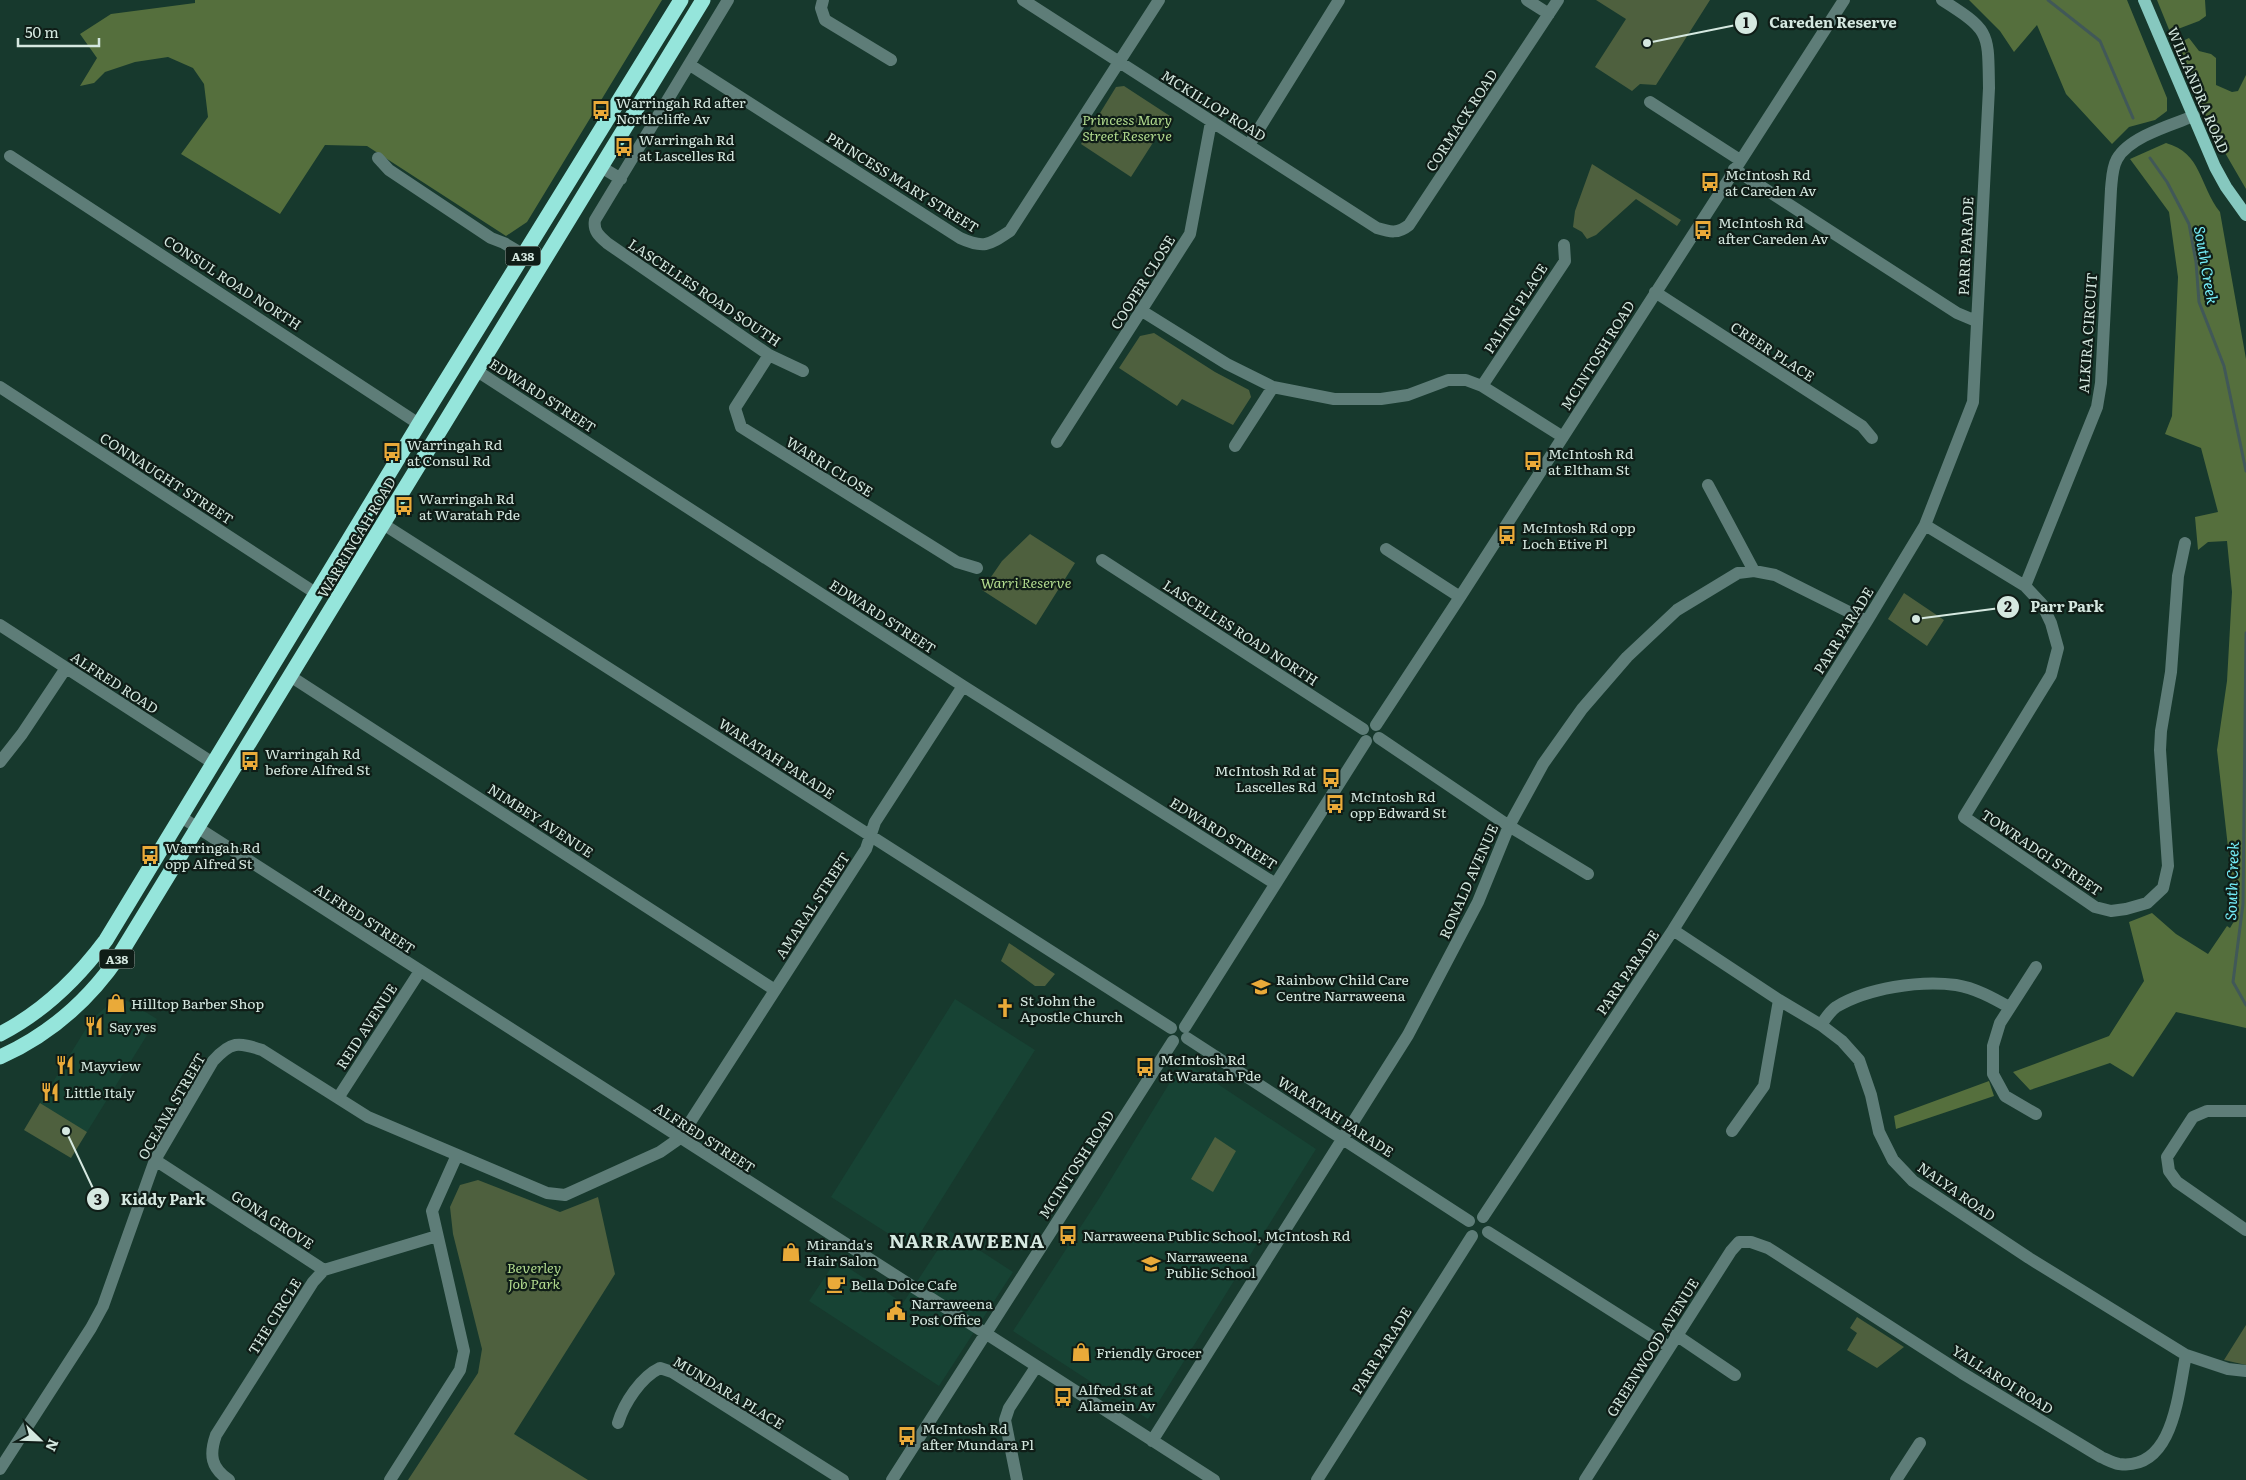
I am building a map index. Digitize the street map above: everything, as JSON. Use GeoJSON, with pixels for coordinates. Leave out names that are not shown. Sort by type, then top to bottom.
{"type":"FeatureCollection","features":[{"type":"Feature","properties":{"kind":"highway","name":"WARRINGAH ROAD"},"geometry":{"type":"LineString","coordinates":[[0,1034],[36,1013],[76,977],[92,960],[111,932],[419,424],[681,0]]}},
{"type":"Feature","properties":{"kind":"highway","name":"WARRINGAH ROAD"},"geometry":{"type":"LineString","coordinates":[[0,1057],[34,1039],[62,1019],[99,983],[138,927],[703,0]]}},
{"type":"Feature","properties":{"kind":"highway","name":"CONSUL ROAD NORTH"},"geometry":{"type":"LineString","coordinates":[[419,424],[437,435]]}},
{"type":"Feature","properties":{"kind":"highway","name":"WARATAH PARADE"},"geometry":{"type":"LineString","coordinates":[[366,514],[383,524]]}},
{"type":"Feature","properties":{"kind":"main road","name":"WILLANDRA ROAD"},"geometry":{"type":"LineString","coordinates":[[2144,0],[2215,167],[2226,187],[2246,215]]}},
{"type":"Feature","properties":{"kind":"street"},"geometry":{"type":"LineString","coordinates":[[601,167],[621,179],[728,0]]}},
{"type":"Feature","properties":{"kind":"street"},"geometry":{"type":"LineString","coordinates":[[823,0],[821,8],[825,20],[891,60]]}},
{"type":"Feature","properties":{"kind":"street","name":"MCKILLOP ROAD"},"geometry":{"type":"LineString","coordinates":[[1023,0],[1377,228],[1391,232]]}},
{"type":"Feature","properties":{"kind":"street","name":"PRINCESS MARY STREET"},"geometry":{"type":"LineString","coordinates":[[690,64],[960,238],[976,246],[984,246],[1010,231],[1159,0]]}},
{"type":"Feature","properties":{"kind":"street"},"geometry":{"type":"LineString","coordinates":[[1249,145],[1339,0]]}},
{"type":"Feature","properties":{"kind":"street"},"geometry":{"type":"LineString","coordinates":[[1527,0],[1549,14]]}},
{"type":"Feature","properties":{"kind":"street","name":"CORMACK ROAD"},"geometry":{"type":"LineString","coordinates":[[1391,232],[1402,231],[1409,225],[1558,0]]}},
{"type":"Feature","properties":{"kind":"street","name":"MCINTOSH ROAD"},"geometry":{"type":"LineString","coordinates":[[1186,1033],[1274,883],[1460,598],[1844,0]]}},
{"type":"Feature","properties":{"kind":"street","name":"PARR PARADE"},"geometry":{"type":"LineString","coordinates":[[1483,1217],[1673,930],[1868,621],[1925,525],[1973,402],[1989,88],[1988,44],[1980,26],[1942,0]]}},
{"type":"Feature","properties":{"kind":"street"},"geometry":{"type":"LineString","coordinates":[[1650,102],[1737,165],[1957,313],[1976,321]]}},
{"type":"Feature","properties":{"kind":"street","name":"ALKIRA CIRCUIT"},"geometry":{"type":"LineString","coordinates":[[2025,586],[2097,407],[2101,383],[2111,189],[2114,165],[2121,152],[2136,141],[2194,116]]}},
{"type":"Feature","properties":{"kind":"street","name":"COOPER CLOSE"},"geometry":{"type":"LineString","coordinates":[[1058,442],[1190,234],[1211,122]]}},
{"type":"Feature","properties":{"kind":"street","name":"CONSUL ROAD NORTH"},"geometry":{"type":"LineString","coordinates":[[10,156],[419,424]]}},
{"type":"Feature","properties":{"kind":"street"},"geometry":{"type":"LineString","coordinates":[[378,158],[389,170],[491,238],[504,243],[524,255]]}},
{"type":"Feature","properties":{"kind":"street","name":"LASCELLES ROAD SOUTH"},"geometry":{"type":"LineString","coordinates":[[621,179],[595,220],[595,232],[607,243],[770,355],[803,371]]}},
{"type":"Feature","properties":{"kind":"street","name":"PALING PLACE"},"geometry":{"type":"LineString","coordinates":[[1482,386],[1565,261],[1564,245]]}},
{"type":"Feature","properties":{"kind":"street","name":"CREER PLACE"},"geometry":{"type":"LineString","coordinates":[[1655,292],[1862,426],[1872,438]]}},
{"type":"Feature","properties":{"kind":"street"},"geometry":{"type":"LineString","coordinates":[[1142,311],[1227,364],[1273,388],[1320,398],[1348,400],[1394,398],[1448,380],[1466,380],[1482,386],[1563,437]]}},
{"type":"Feature","properties":{"kind":"street","name":"WARRI CLOSE"},"geometry":{"type":"LineString","coordinates":[[770,355],[735,408],[741,427],[957,562],[977,568]]}},
{"type":"Feature","properties":{"kind":"street","name":"EDWARD STREET"},"geometry":{"type":"LineString","coordinates":[[477,370],[963,686],[1274,883]]}},
{"type":"Feature","properties":{"kind":"street","name":"CONNAUGHT STREET"},"geometry":{"type":"LineString","coordinates":[[0,388],[317,594]]}},
{"type":"Feature","properties":{"kind":"street"},"geometry":{"type":"LineString","coordinates":[[1235,446],[1273,388]]}},
{"type":"Feature","properties":{"kind":"street"},"geometry":{"type":"LineString","coordinates":[[1708,485],[1754,571]]}},
{"type":"Feature","properties":{"kind":"street","name":"WARATAH PARADE"},"geometry":{"type":"LineString","coordinates":[[383,524],[1171,1028]]}},
{"type":"Feature","properties":{"kind":"street","name":"TOWRADGI STREET"},"geometry":{"type":"LineString","coordinates":[[1925,525],[2025,586],[2042,604],[2052,623],[2058,648],[2051,675],[1964,817],[2095,907],[2111,911],[2147,903],[2163,888],[2168,866],[2160,750],[2161,731],[2171,672],[2178,576],[2185,543]]}},
{"type":"Feature","properties":{"kind":"street"},"geometry":{"type":"LineString","coordinates":[[1386,549],[1460,598]]}},
{"type":"Feature","properties":{"kind":"street","name":"LASCELLES ROAD NORTH"},"geometry":{"type":"LineString","coordinates":[[1102,560],[1371,733],[1509,826],[1588,874]]}},
{"type":"Feature","properties":{"kind":"street","name":"RONALD AVENUE"},"geometry":{"type":"LineString","coordinates":[[1152,1441],[1408,1035],[1478,902],[1509,826],[1554,748],[1582,709],[1628,657],[1677,610],[1738,573],[1754,571],[1775,575],[1868,621]]}},
{"type":"Feature","properties":{"kind":"street","name":"ALFRED ROAD"},"geometry":{"type":"LineString","coordinates":[[0,625],[213,763]]}},
{"type":"Feature","properties":{"kind":"street"},"geometry":{"type":"LineString","coordinates":[[0,762],[22,734],[66,668]]}},
{"type":"Feature","properties":{"kind":"street","name":"NIMBEY AVENUE"},"geometry":{"type":"LineString","coordinates":[[290,676],[776,990]]}},
{"type":"Feature","properties":{"kind":"street","name":"AMARAL STREET"},"geometry":{"type":"LineString","coordinates":[[680,1138],[866,849],[875,822],[963,686]]}},
{"type":"Feature","properties":{"kind":"street","name":"ALFRED STREET"},"geometry":{"type":"LineString","coordinates":[[181,818],[1214,1480]]}},
{"type":"Feature","properties":{"kind":"street","name":"NALYA ROAD"},"geometry":{"type":"LineString","coordinates":[[1673,930],[1779,1000],[1821,1025],[1842,1041],[1859,1060],[1871,1095],[1878,1132],[1893,1160],[1913,1181],[2028,1258],[2186,1355],[2228,1370],[2246,1371]]}},
{"type":"Feature","properties":{"kind":"street"},"geometry":{"type":"LineString","coordinates":[[2036,967],[2000,1023],[1992,1046],[1993,1074],[2005,1096],[2036,1114]]}},
{"type":"Feature","properties":{"kind":"street","name":"REID AVENUE"},"geometry":{"type":"LineString","coordinates":[[338,1098],[420,971]]}},
{"type":"Feature","properties":{"kind":"street"},"geometry":{"type":"LineString","coordinates":[[1821,1025],[1834,1008],[1858,996],[1922,983],[1957,985],[1989,996],[2009,1007]]}},
{"type":"Feature","properties":{"kind":"street"},"geometry":{"type":"LineString","coordinates":[[1732,1131],[1764,1086],[1779,1000]]}},
{"type":"Feature","properties":{"kind":"street"},"geometry":{"type":"LineString","coordinates":[[1178,1025],[1186,1033],[1181,1043],[1173,1041],[1169,1034],[1171,1028],[1178,1025]]}},
{"type":"Feature","properties":{"kind":"street","name":"WARATAH PARADE"},"geometry":{"type":"LineString","coordinates":[[1186,1033],[1198,1047],[1469,1221]]}},
{"type":"Feature","properties":{"kind":"street","name":"MCINTOSH ROAD"},"geometry":{"type":"LineString","coordinates":[[892,1480],[1173,1041]]}},
{"type":"Feature","properties":{"kind":"street","name":"OCEANA STREET"},"geometry":{"type":"LineString","coordinates":[[0,1469],[104,1306],[155,1160],[213,1061],[225,1048],[244,1044],[262,1050],[368,1117],[547,1193],[560,1195],[660,1152],[680,1138]]}},
{"type":"Feature","properties":{"kind":"street"},"geometry":{"type":"LineString","coordinates":[[2246,1111],[2207,1111],[2193,1117],[2167,1156],[2169,1171],[2177,1182],[2246,1230]]}},
{"type":"Feature","properties":{"kind":"street"},"geometry":{"type":"LineString","coordinates":[[390,1480],[460,1370],[464,1352],[432,1211],[457,1155]]}},
{"type":"Feature","properties":{"kind":"street","name":"GONA GROVE"},"geometry":{"type":"LineString","coordinates":[[155,1160],[324,1270]]}},
{"type":"Feature","properties":{"kind":"street"},"geometry":{"type":"LineString","coordinates":[[1473,1217],[1483,1217],[1489,1224],[1488,1232],[1480,1238],[1472,1236],[1468,1229],[1469,1221],[1473,1217]]}},
{"type":"Feature","properties":{"kind":"street"},"geometry":{"type":"LineString","coordinates":[[1488,1232],[1669,1347]]}},
{"type":"Feature","properties":{"kind":"street"},"geometry":{"type":"LineString","coordinates":[[324,1270],[437,1236]]}},
{"type":"Feature","properties":{"kind":"street","name":"PARR PARADE"},"geometry":{"type":"LineString","coordinates":[[1317,1480],[1472,1236]]}},
{"type":"Feature","properties":{"kind":"street","name":"GREENWOOD AVENUE"},"geometry":{"type":"LineString","coordinates":[[1585,1480],[1731,1251],[1739,1242],[1751,1242]]}},
{"type":"Feature","properties":{"kind":"street","name":"YALLAROI ROAD"},"geometry":{"type":"LineString","coordinates":[[1751,1242],[1768,1248],[1962,1372],[2101,1457],[2118,1464],[2142,1462],[2161,1447],[2170,1430],[2186,1355]]}},
{"type":"Feature","properties":{"kind":"street","name":"THE CIRCLE"},"geometry":{"type":"LineString","coordinates":[[229,1480],[219,1474],[212,1462],[212,1447],[216,1435],[313,1282],[324,1270]]}},
{"type":"Feature","properties":{"kind":"street"},"geometry":{"type":"LineString","coordinates":[[1676,1335],[1735,1374]]}},
{"type":"Feature","properties":{"kind":"street"},"geometry":{"type":"LineString","coordinates":[[1017,1480],[1005,1420],[1009,1408],[1036,1367]]}},
{"type":"Feature","properties":{"kind":"street","name":"MUNDARA PLACE"},"geometry":{"type":"LineString","coordinates":[[618,1423],[623,1406],[652,1372],[660,1368],[672,1372],[843,1480]]}},
{"type":"Feature","properties":{"kind":"street"},"geometry":{"type":"LineString","coordinates":[[1896,1480],[1920,1443]]}},
{"type":"Feature","properties":{"kind":"shaded area"},"geometry":{"type":"Polygon","coordinates":[[[195,0],[662,0],[527,222],[506,236],[367,146],[325,145],[280,214],[181,154],[208,117],[204,84],[193,68],[168,57],[135,62],[105,72],[94,83],[80,86],[97,58],[80,34],[111,14],[195,3],[195,0]]]}},
{"type":"Feature","properties":{"kind":"shaded area"},"geometry":{"type":"Polygon","coordinates":[[[1969,0],[2127,0],[2167,98],[2167,111],[2155,120],[2129,127],[2112,144],[2066,94],[2037,25],[2014,52],[2000,31],[1969,0]]]}},
{"type":"Feature","properties":{"kind":"shaded area"},"geometry":{"type":"Polygon","coordinates":[[[2157,0],[2205,0],[2206,16],[2199,21],[2170,32],[2157,0]]]}},
{"type":"Feature","properties":{"kind":"shaded area"},"geometry":{"type":"Polygon","coordinates":[[[2189,38],[2199,51],[2211,54],[2216,58],[2216,85],[2232,92],[2238,91],[2246,75],[2246,189],[2206,120],[2176,44],[2189,38]]]}},
{"type":"Feature","properties":{"kind":"shaded area"},"geometry":{"type":"Polygon","coordinates":[[[2166,143],[2187,154],[2199,171],[2213,202],[2220,212],[2246,359],[2246,1028],[2176,1012],[2133,1077],[2110,1063],[2030,1090],[2013,1072],[2109,1036],[2144,981],[2129,922],[2152,913],[2176,934],[2208,954],[2227,926],[2230,928],[2236,918],[2217,750],[2227,681],[2232,592],[2227,541],[2208,542],[2198,550],[2195,517],[2218,512],[2201,448],[2165,434],[2172,416],[2178,277],[2169,212],[2130,159],[2166,143]]]}},
{"type":"Feature","properties":{"kind":"shaded area"},"geometry":{"type":"Polygon","coordinates":[[[119,996],[157,1019],[87,1132],[40,1103],[92,1019],[119,996]]]}},
{"type":"Feature","properties":{"kind":"shaded area"},"geometry":{"type":"Polygon","coordinates":[[[955,999],[1035,1050],[911,1248],[831,1197],[955,999]]]}},
{"type":"Feature","properties":{"kind":"shaded area","name":"Narraweena Public School"},"geometry":{"type":"Polygon","coordinates":[[[1183,1061],[1316,1149],[1148,1419],[1013,1331],[1100,1197],[1183,1061]]]}},
{"type":"Feature","properties":{"kind":"shaded area"},"geometry":{"type":"Polygon","coordinates":[[[1989,1081],[1994,1096],[1896,1129],[1894,1116],[1989,1081]]]}},
{"type":"Feature","properties":{"kind":"shaded area"},"geometry":{"type":"Polygon","coordinates":[[[950,1231],[1013,1272],[939,1386],[809,1301],[836,1260],[903,1303],[950,1231]]]}},
{"type":"Feature","properties":{"kind":"green space"},"geometry":{"type":"Polygon","coordinates":[[[1596,0],[1710,0],[1656,85],[1640,84],[1632,91],[1595,67],[1626,19],[1596,0]]]}},
{"type":"Feature","properties":{"kind":"green space","name":"Princess Mary Street Reserve"},"geometry":{"type":"Polygon","coordinates":[[[1124,86],[1170,116],[1131,177],[1081,144],[1116,87],[1124,86]]]}},
{"type":"Feature","properties":{"kind":"green space"},"geometry":{"type":"Polygon","coordinates":[[[1592,164],[1681,220],[1677,226],[1636,199],[1596,235],[1587,239],[1582,232],[1573,227],[1575,211],[1592,164]]]}},
{"type":"Feature","properties":{"kind":"green space"},"geometry":{"type":"Polygon","coordinates":[[[1154,333],[1215,372],[1249,390],[1251,397],[1233,425],[1182,399],[1177,406],[1119,368],[1140,336],[1154,333]]]}},
{"type":"Feature","properties":{"kind":"green space","name":"Warri Reserve"},"geometry":{"type":"Polygon","coordinates":[[[1030,534],[1075,563],[1036,625],[982,590],[1002,561],[1030,534]]]}},
{"type":"Feature","properties":{"kind":"green space"},"geometry":{"type":"Polygon","coordinates":[[[1904,593],[1944,620],[1927,646],[1888,619],[1904,593]]]}},
{"type":"Feature","properties":{"kind":"green space"},"geometry":{"type":"Polygon","coordinates":[[[1009,943],[1055,974],[1045,986],[1035,986],[1001,961],[1009,943]]]}},
{"type":"Feature","properties":{"kind":"green space"},"geometry":{"type":"Polygon","coordinates":[[[40,1103],[87,1132],[71,1158],[24,1130],[40,1103]]]}},
{"type":"Feature","properties":{"kind":"green space"},"geometry":{"type":"Polygon","coordinates":[[[1215,1137],[1236,1151],[1213,1192],[1191,1179],[1215,1137]]]}},
{"type":"Feature","properties":{"kind":"green space","name":"Beverley Job Park"},"geometry":{"type":"Polygon","coordinates":[[[478,1180],[560,1212],[598,1197],[615,1274],[514,1434],[588,1480],[408,1480],[478,1373],[482,1349],[453,1234],[450,1207],[460,1185],[478,1180]]]}},
{"type":"Feature","properties":{"kind":"green space"},"geometry":{"type":"Polygon","coordinates":[[[1857,1317],[1904,1347],[1877,1368],[1847,1350],[1857,1333],[1850,1328],[1857,1317]]]}},
{"type":"Feature","properties":{"kind":"green space"},"geometry":{"type":"Polygon","coordinates":[[[2246,1325],[2246,1365],[2224,1360],[2246,1325]]]}},
{"type":"Feature","properties":{"kind":"waterway","name":"South Creek"},"geometry":{"type":"LineString","coordinates":[[2048,0],[2100,41],[2133,118]]}},
{"type":"Feature","properties":{"kind":"waterway","name":"South Creek"},"geometry":{"type":"LineString","coordinates":[[2150,158],[2167,182],[2189,224],[2196,262],[2199,302],[2224,366],[2246,471]]}},
{"type":"Feature","properties":{"kind":"waterway","name":"South Creek"},"geometry":{"type":"LineString","coordinates":[[2246,633],[2243,904],[2233,982],[2246,1005]]}},
{"type":"Feature","properties":{"kind":"place","name":"Careden Reserve"},"geometry":{"type":"Point","coordinates":[1647,43]}},
{"type":"Feature","properties":{"kind":"place","name":"Warringah Rd after Northcliffe Av"},"geometry":{"type":"Point","coordinates":[601,110]}},
{"type":"Feature","properties":{"kind":"place","name":"Warringah Rd at Lascelles Rd"},"geometry":{"type":"Point","coordinates":[624,147]}},
{"type":"Feature","properties":{"kind":"place","name":"McIntosh Rd at Careden Av"},"geometry":{"type":"Point","coordinates":[1710,182]}},
{"type":"Feature","properties":{"kind":"place","name":"McIntosh Rd after Careden Av"},"geometry":{"type":"Point","coordinates":[1703,230]}},
{"type":"Feature","properties":{"kind":"place","name":"Warringah Rd at Consul Rd"},"geometry":{"type":"Point","coordinates":[392,452]}},
{"type":"Feature","properties":{"kind":"place","name":"McIntosh Rd at Eltham St"},"geometry":{"type":"Point","coordinates":[1533,461]}},
{"type":"Feature","properties":{"kind":"place","name":"Warringah Rd at Waratah Pde"},"geometry":{"type":"Point","coordinates":[404,506]}},
{"type":"Feature","properties":{"kind":"place","name":"McIntosh Rd opp Loch Etive Pl"},"geometry":{"type":"Point","coordinates":[1507,535]}},
{"type":"Feature","properties":{"kind":"place","name":"Parr Park"},"geometry":{"type":"Point","coordinates":[1916,619]}},
{"type":"Feature","properties":{"kind":"place","name":"Warringah Rd before Alfred St"},"geometry":{"type":"Point","coordinates":[250,761]}},
{"type":"Feature","properties":{"kind":"place","name":"McIntosh Rd at Lascelles Rd"},"geometry":{"type":"Point","coordinates":[1331,778]}},
{"type":"Feature","properties":{"kind":"place","name":"McIntosh Rd opp Edward St"},"geometry":{"type":"Point","coordinates":[1335,804]}},
{"type":"Feature","properties":{"kind":"place","name":"Warringah Rd opp Alfred St"},"geometry":{"type":"Point","coordinates":[150,855]}},
{"type":"Feature","properties":{"kind":"place","name":"Rainbow Child Care Centre Narraweena"},"geometry":{"type":"Point","coordinates":[1261,987]}},
{"type":"Feature","properties":{"kind":"place","name":"Hilltop Barber Shop"},"geometry":{"type":"Point","coordinates":[116,1003]}},
{"type":"Feature","properties":{"kind":"place","name":"St John the Apostle Church"},"geometry":{"type":"Point","coordinates":[1005,1008]}},
{"type":"Feature","properties":{"kind":"place","name":"Say yes"},"geometry":{"type":"Point","coordinates":[94,1026]}},
{"type":"Feature","properties":{"kind":"place","name":"Mayview"},"geometry":{"type":"Point","coordinates":[65,1065]}},
{"type":"Feature","properties":{"kind":"place","name":"McIntosh Rd at Waratah Pde"},"geometry":{"type":"Point","coordinates":[1145,1067]}},
{"type":"Feature","properties":{"kind":"place","name":"Little Italy"},"geometry":{"type":"Point","coordinates":[50,1092]}},
{"type":"Feature","properties":{"kind":"place","name":"Kiddy Park"},"geometry":{"type":"Point","coordinates":[66,1131]}},
{"type":"Feature","properties":{"kind":"place","name":"Narraweena Public School, McIntosh Rd"},"geometry":{"type":"Point","coordinates":[1068,1235]}},
{"type":"Feature","properties":{"kind":"place","name":"Miranda's Hair Salon"},"geometry":{"type":"Point","coordinates":[791,1252]}},
{"type":"Feature","properties":{"kind":"place","name":"Narraweena Public School"},"geometry":{"type":"Point","coordinates":[1151,1264]}},
{"type":"Feature","properties":{"kind":"place","name":"Bella Dolce Cafe"},"geometry":{"type":"Point","coordinates":[836,1284]}},
{"type":"Feature","properties":{"kind":"place","name":"Narraweena Post Office"},"geometry":{"type":"Point","coordinates":[896,1311]}},
{"type":"Feature","properties":{"kind":"place","name":"Friendly Grocer"},"geometry":{"type":"Point","coordinates":[1081,1352]}},
{"type":"Feature","properties":{"kind":"place","name":"Alfred St at Alamein Av"},"geometry":{"type":"Point","coordinates":[1063,1397]}},
{"type":"Feature","properties":{"kind":"place","name":"McIntosh Rd after Mundara Pl"},"geometry":{"type":"Point","coordinates":[907,1436]}},
{"type":"Feature","properties":{"kind":"district","name":"NARRAWEENA"},"geometry":{"type":"Point","coordinates":[967,1240]}}]}
